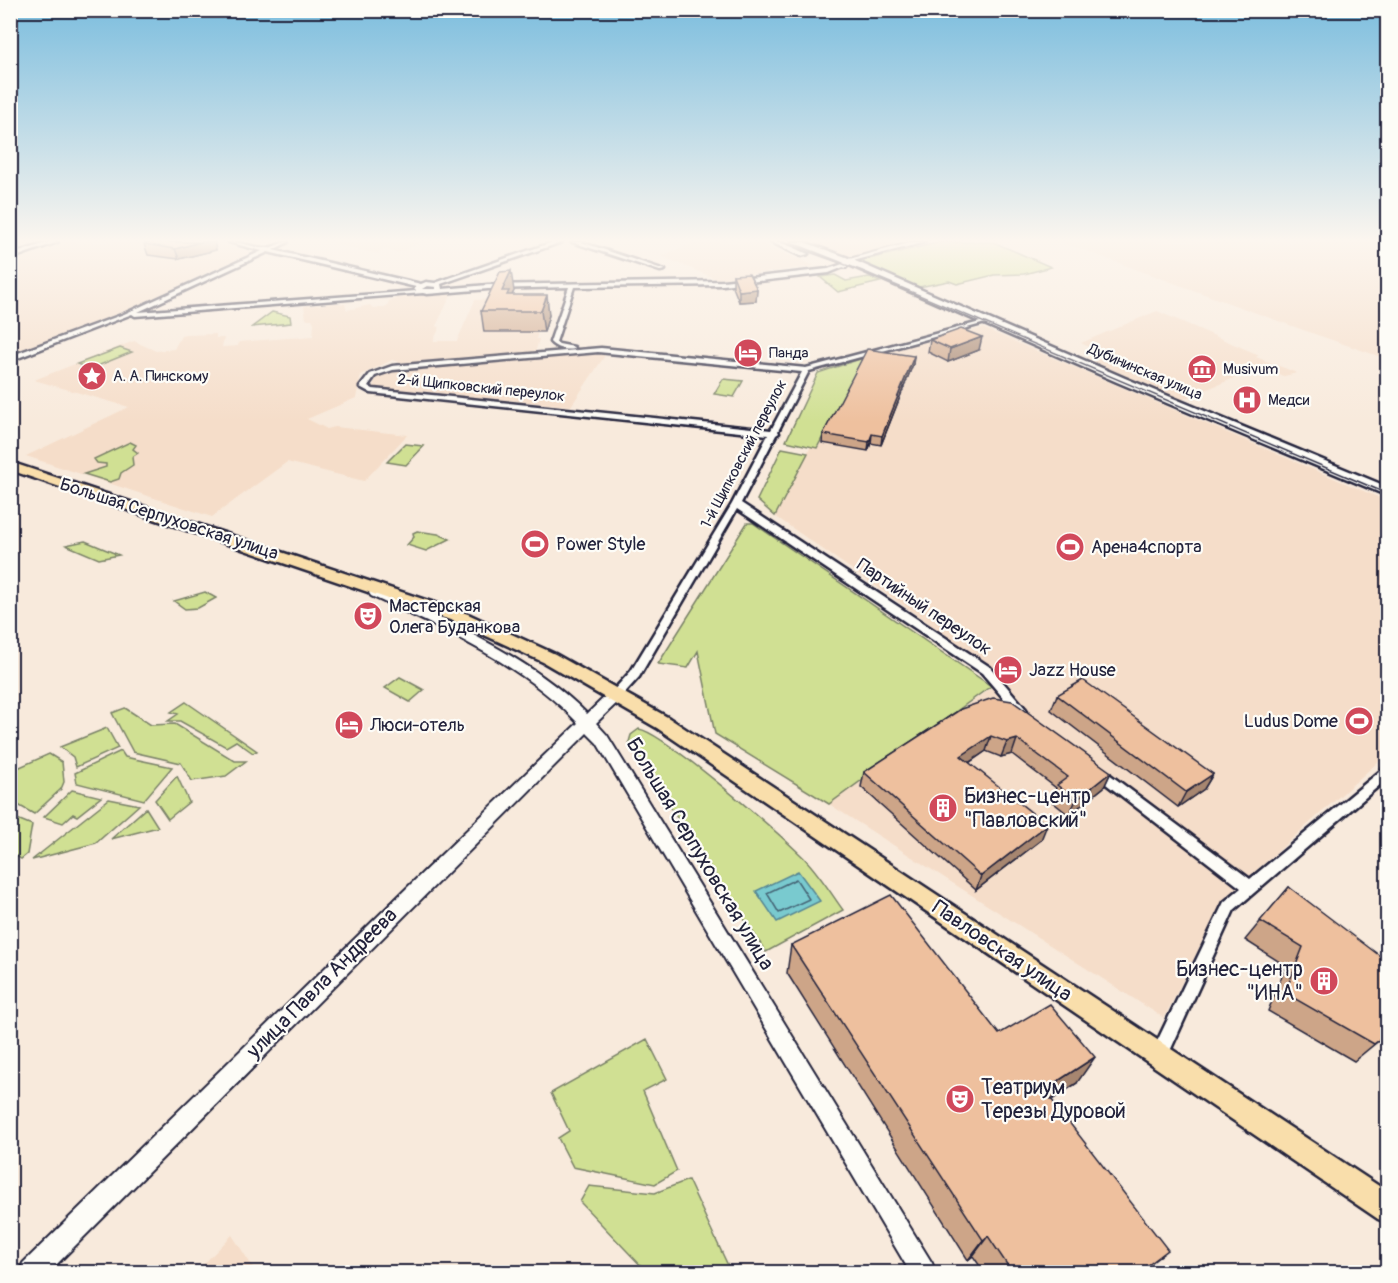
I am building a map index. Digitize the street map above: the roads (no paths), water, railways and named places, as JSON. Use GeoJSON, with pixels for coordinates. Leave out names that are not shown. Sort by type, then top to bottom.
{"type":"FeatureCollection","features":[{"type":"Feature","properties":{"kind":"main road","name":"Дубининская улица"},"geometry":{"type":"LineString","coordinates":[[939,302],[1388,492]]}},
{"type":"Feature","properties":{"kind":"main road","name":"Большая Серпуховская улица"},"geometry":{"type":"LineString","coordinates":[[10,466],[441,610],[512,639],[615,696]]}},
{"type":"Feature","properties":{"kind":"main road","name":"Павловская улица"},"geometry":{"type":"LineString","coordinates":[[615,696],[663,723],[1387,1208]]}},
{"type":"Feature","properties":{"kind":"street"},"geometry":{"type":"LineString","coordinates":[[10,358],[155,302]]}},
{"type":"Feature","properties":{"kind":"street"},"geometry":{"type":"LineString","coordinates":[[126,315],[274,302]]}},
{"type":"Feature","properties":{"kind":"street"},"geometry":{"type":"LineString","coordinates":[[554,345],[553,342],[567,302]]}},
{"type":"Feature","properties":{"kind":"street"},"geometry":{"type":"LineString","coordinates":[[806,370],[986,322]]}},
{"type":"Feature","properties":{"kind":"street","name":"1-й Щипковский переулок"},"geometry":{"type":"LineString","coordinates":[[554,345],[806,370],[736,504],[635,674],[615,696]]}},
{"type":"Feature","properties":{"kind":"street","name":"2-й Щипковский переулок"},"geometry":{"type":"LineString","coordinates":[[534,355],[554,345]]}},
{"type":"Feature","properties":{"kind":"street","name":"2-й Щипковский переулок"},"geometry":{"type":"LineString","coordinates":[[601,350],[392,368],[372,375],[364,387],[371,391],[775,433]]}},
{"type":"Feature","properties":{"kind":"street","name":"Партийный переулок"},"geometry":{"type":"LineString","coordinates":[[736,504],[986,670],[1027,718]]}},
{"type":"Feature","properties":{"kind":"street","name":"Большая Серпуховская улица"},"geometry":{"type":"LineString","coordinates":[[328,572],[450,627],[495,653],[566,702],[588,723],[612,755],[923,1272]]}},
{"type":"Feature","properties":{"kind":"street","name":"улица Павла Андреева"},"geometry":{"type":"LineString","coordinates":[[32,1272],[418,888],[615,696]]}},
{"type":"Feature","properties":{"kind":"street"},"geometry":{"type":"LineString","coordinates":[[1083,760],[1250,887]]}},
{"type":"Feature","properties":{"kind":"street"},"geometry":{"type":"LineString","coordinates":[[1159,1056],[1229,906],[1388,771]]}},
{"type":"Feature","properties":{"kind":"water"},"geometry":{"type":"Polygon","coordinates":[[[798,871],[820,901],[777,922],[756,891],[798,871]]]}},
{"type":"Feature","properties":{"kind":"tram line"},"geometry":{"type":"LineString","coordinates":[[935,302],[1388,494]]}},
{"type":"Feature","properties":{"kind":"place","name":"Панда"},"geometry":{"type":"Point","coordinates":[748,353]}},
{"type":"Feature","properties":{"kind":"place","name":"Musivum"},"geometry":{"type":"Point","coordinates":[1202,369]}},
{"type":"Feature","properties":{"kind":"place","name":"А. А. Пинскому"},"geometry":{"type":"Point","coordinates":[92,376]}},
{"type":"Feature","properties":{"kind":"place","name":"Медси"},"geometry":{"type":"Point","coordinates":[1247,400]}},
{"type":"Feature","properties":{"kind":"place","name":"Power Style"},"geometry":{"type":"Point","coordinates":[535,544]}},
{"type":"Feature","properties":{"kind":"place","name":"Арена4спорта"},"geometry":{"type":"Point","coordinates":[1070,547]}},
{"type":"Feature","properties":{"kind":"place","name":"Мастерская Олега Буданкова"},"geometry":{"type":"Point","coordinates":[368,616]}},
{"type":"Feature","properties":{"kind":"place","name":"Jazz House"},"geometry":{"type":"Point","coordinates":[1008,670]}},
{"type":"Feature","properties":{"kind":"place","name":"Ludus Dome"},"geometry":{"type":"Point","coordinates":[1359,721]}},
{"type":"Feature","properties":{"kind":"place","name":"Люси-отель"},"geometry":{"type":"Point","coordinates":[349,725]}},
{"type":"Feature","properties":{"kind":"place","name":"Бизнес-центр \"Павловский\""},"geometry":{"type":"Point","coordinates":[943,808]}},
{"type":"Feature","properties":{"kind":"place","name":"Бизнес-центр \"ИНА\""},"geometry":{"type":"Point","coordinates":[1324,981]}},
{"type":"Feature","properties":{"kind":"place","name":"Театриум Терезы Дуровой"},"geometry":{"type":"Point","coordinates":[960,1099]}}]}
